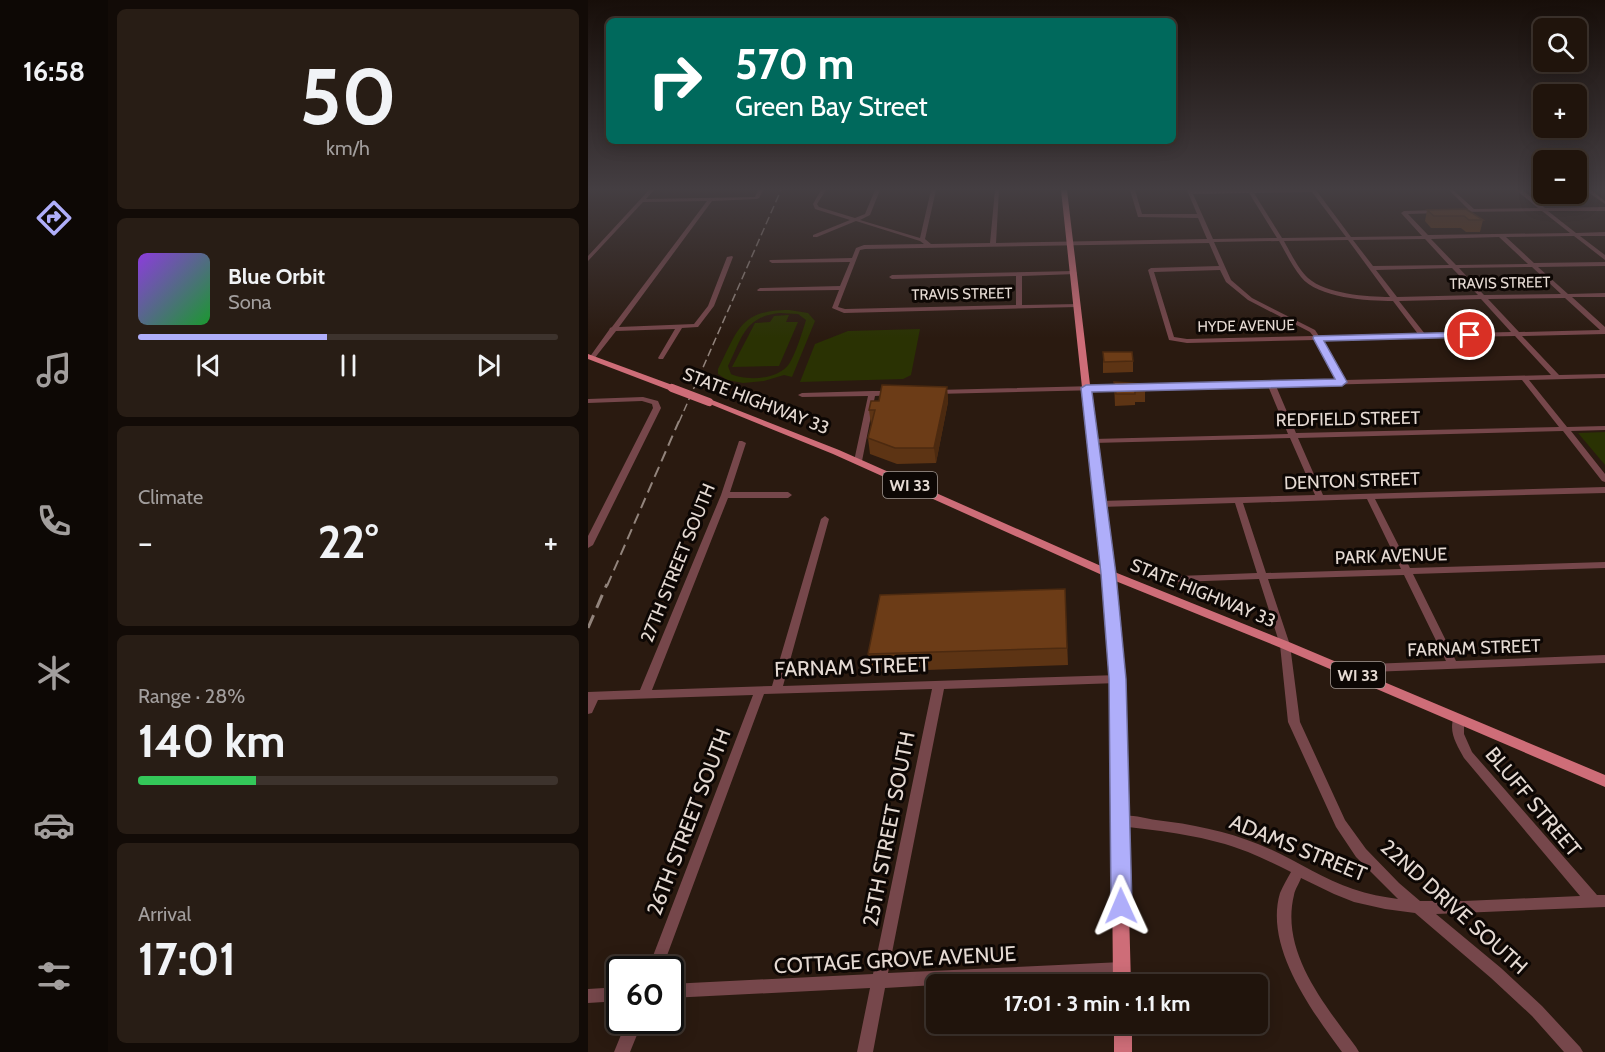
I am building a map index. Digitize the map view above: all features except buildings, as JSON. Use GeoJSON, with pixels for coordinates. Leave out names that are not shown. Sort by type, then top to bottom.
{"type":"FeatureCollection","features":[{"type":"Feature","properties":{"kind":"main road"},"geometry":{"type":"LineString","coordinates":[[1070,239],[1118,679],[1122,974]]}},
{"type":"Feature","properties":{"kind":"main road","name":"STATE HIGHWAY 33"},"geometry":{"type":"LineString","coordinates":[[590,357],[858,461],[1108,574],[1344,669],[1458,720],[1605,781]]}},
{"type":"Feature","properties":{"kind":"main road"},"geometry":{"type":"LineString","coordinates":[[1123,1034],[1123,1052]]}},
{"type":"Feature","properties":{"kind":"street"},"geometry":{"type":"LineString","coordinates":[[588,259],[607,239]]}},
{"type":"Feature","properties":{"kind":"street"},"geometry":{"type":"LineString","coordinates":[[590,357],[680,239]]}},
{"type":"Feature","properties":{"kind":"street"},"geometry":{"type":"LineString","coordinates":[[919,239],[929,246]]}},
{"type":"Feature","properties":{"kind":"street"},"geometry":{"type":"LineString","coordinates":[[993,239],[993,244]]}},
{"type":"Feature","properties":{"kind":"street"},"geometry":{"type":"LineString","coordinates":[[760,290],[843,288],[858,248],[867,247],[1277,239]]}},
{"type":"Feature","properties":{"kind":"street","name":"TRAVIS STREET"},"geometry":{"type":"LineString","coordinates":[[1280,239],[1299,273],[1314,285],[1350,296],[1396,299],[1605,295]]}},
{"type":"Feature","properties":{"kind":"street"},"geometry":{"type":"LineString","coordinates":[[1352,239],[1424,336]]}},
{"type":"Feature","properties":{"kind":"street"},"geometry":{"type":"LineString","coordinates":[[1428,239],[1557,377]]}},
{"type":"Feature","properties":{"kind":"street"},"geometry":{"type":"LineString","coordinates":[[1504,239],[1605,332]]}},
{"type":"Feature","properties":{"kind":"street"},"geometry":{"type":"LineString","coordinates":[[1581,239],[1605,258]]}},
{"type":"Feature","properties":{"kind":"street"},"geometry":{"type":"LineString","coordinates":[[1209,241],[1230,284],[1245,297],[1307,327],[1318,338],[1342,382]]}},
{"type":"Feature","properties":{"kind":"street"},"geometry":{"type":"LineString","coordinates":[[612,329],[696,326],[711,306],[730,257]]}},
{"type":"Feature","properties":{"kind":"street"},"geometry":{"type":"LineString","coordinates":[[772,261],[853,260]]}},
{"type":"Feature","properties":{"kind":"street"},"geometry":{"type":"LineString","coordinates":[[1373,268],[1605,264]]}},
{"type":"Feature","properties":{"kind":"street","name":"HYDE AVENUE"},"geometry":{"type":"LineString","coordinates":[[1221,268],[1151,270],[1168,336],[1175,340],[1605,332]]}},
{"type":"Feature","properties":{"kind":"street"},"geometry":{"type":"LineString","coordinates":[[892,277],[1074,273]]}},
{"type":"Feature","properties":{"kind":"street"},"geometry":{"type":"LineString","coordinates":[[1019,275],[1019,306]]}},
{"type":"Feature","properties":{"kind":"street","name":"TRAVIS STREET"},"geometry":{"type":"LineString","coordinates":[[843,288],[835,308],[838,310],[1077,305]]}},
{"type":"Feature","properties":{"kind":"street"},"geometry":{"type":"LineString","coordinates":[[661,358],[679,328]]}},
{"type":"Feature","properties":{"kind":"street"},"geometry":{"type":"LineString","coordinates":[[928,392],[1605,376]]}},
{"type":"Feature","properties":{"kind":"street"},"geometry":{"type":"LineString","coordinates":[[1524,378],[1605,479]]}},
{"type":"Feature","properties":{"kind":"street"},"geometry":{"type":"LineString","coordinates":[[1271,384],[1320,498]]}},
{"type":"Feature","properties":{"kind":"street"},"geometry":{"type":"LineString","coordinates":[[858,461],[872,393]]}},
{"type":"Feature","properties":{"kind":"street"},"geometry":{"type":"LineString","coordinates":[[802,395],[906,393]]}},
{"type":"Feature","properties":{"kind":"street"},"geometry":{"type":"LineString","coordinates":[[588,401],[643,399],[655,403],[656,411],[588,545]]}},
{"type":"Feature","properties":{"kind":"street","name":"REDFIELD STREET"},"geometry":{"type":"LineString","coordinates":[[1092,441],[1605,428]]}},
{"type":"Feature","properties":{"kind":"street","name":"27TH STREET SOUTH"},"geometry":{"type":"LineString","coordinates":[[644,695],[725,495],[742,443]]}},
{"type":"Feature","properties":{"kind":"street","name":"DENTON STREET"},"geometry":{"type":"LineString","coordinates":[[1100,504],[1605,490]]}},
{"type":"Feature","properties":{"kind":"street"},"geometry":{"type":"LineString","coordinates":[[725,495],[788,495]]}},
{"type":"Feature","properties":{"kind":"street"},"geometry":{"type":"LineString","coordinates":[[1370,497],[1453,665]]}},
{"type":"Feature","properties":{"kind":"street","name":"22ND DRIVE SOUTH"},"geometry":{"type":"LineString","coordinates":[[1238,500],[1285,645],[1294,722],[1340,823],[1376,869],[1519,994],[1575,1052]]}},
{"type":"Feature","properties":{"kind":"street"},"geometry":{"type":"LineString","coordinates":[[776,690],[825,519]]}},
{"type":"Feature","properties":{"kind":"street","name":"PARK AVENUE"},"geometry":{"type":"LineString","coordinates":[[1178,579],[1605,565]]}},
{"type":"Feature","properties":{"kind":"street","name":"FARNAM STREET"},"geometry":{"type":"LineString","coordinates":[[1344,669],[1605,659]]}},
{"type":"Feature","properties":{"kind":"street","name":"FARNAM STREET"},"geometry":{"type":"LineString","coordinates":[[591,696],[1118,679]]}},
{"type":"Feature","properties":{"kind":"street","name":"25TH STREET SOUTH"},"geometry":{"type":"LineString","coordinates":[[865,1052],[939,684]]}},
{"type":"Feature","properties":{"kind":"street","name":"26TH STREET SOUTH"},"geometry":{"type":"LineString","coordinates":[[660,956],[760,690]]}},
{"type":"Feature","properties":{"kind":"street"},"geometry":{"type":"LineString","coordinates":[[588,710],[591,696]]}},
{"type":"Feature","properties":{"kind":"street","name":"BLUFF STREET"},"geometry":{"type":"LineString","coordinates":[[1458,720],[1456,728],[1458,738],[1468,755],[1599,902]]}},
{"type":"Feature","properties":{"kind":"street","name":"ADAMS STREET"},"geometry":{"type":"LineString","coordinates":[[1120,821],[1182,829],[1225,839],[1255,849],[1324,885],[1347,894],[1391,904],[1422,909],[1599,902]]}},
{"type":"Feature","properties":{"kind":"street"},"geometry":{"type":"LineString","coordinates":[[1298,871],[1290,882],[1285,903],[1284,929],[1304,980],[1351,1052]]}},
{"type":"Feature","properties":{"kind":"street","name":"COTTAGE GROVE AVENUE"},"geometry":{"type":"LineString","coordinates":[[684,990],[926,981]]}},
{"type":"Feature","properties":{"kind":"street"},"geometry":{"type":"LineString","coordinates":[[588,996],[606,995]]}},
{"type":"Feature","properties":{"kind":"street"},"geometry":{"type":"LineString","coordinates":[[622,1052],[629,1034]]}},
{"type":"Feature","properties":{"kind":"green space"},"geometry":{"type":"Polygon","coordinates":[[[789,310],[808,313],[815,321],[792,377],[784,375],[764,381],[743,383],[727,380],[718,374],[718,369],[736,333],[750,318],[773,311],[789,310]],[[798,314],[767,315],[751,324],[741,338],[728,366],[731,374],[745,378],[762,378],[784,369],[789,364],[799,343],[806,320],[798,314]]]}},
{"type":"Feature","properties":{"kind":"green space"},"geometry":{"type":"Polygon","coordinates":[[[789,315],[786,322],[798,322],[779,366],[732,367],[755,323],[770,322],[774,316],[789,315]]]}},
{"type":"Feature","properties":{"kind":"green space"},"geometry":{"type":"Polygon","coordinates":[[[920,329],[911,375],[903,379],[800,382],[815,344],[848,331],[920,329]]]}},
{"type":"Feature","properties":{"kind":"green space"},"geometry":{"type":"Polygon","coordinates":[[[1605,432],[1605,465],[1578,433],[1605,432]]]}},
{"type":"Feature","properties":{"kind":"railway"},"geometry":{"type":"LineString","coordinates":[[679,422],[759,239]]}},
{"type":"Feature","properties":{"kind":"railway"},"geometry":{"type":"LineString","coordinates":[[607,586],[679,421]]}},
{"type":"Feature","properties":{"kind":"railway"},"geometry":{"type":"LineString","coordinates":[[588,628],[607,584]]}},
{"type":"Feature","properties":{"kind":"route"},"geometry":{"type":"LineString","coordinates":[[1121,906],[1118,679],[1086,388],[1342,382],[1318,338],[1470,335]]}}]}
